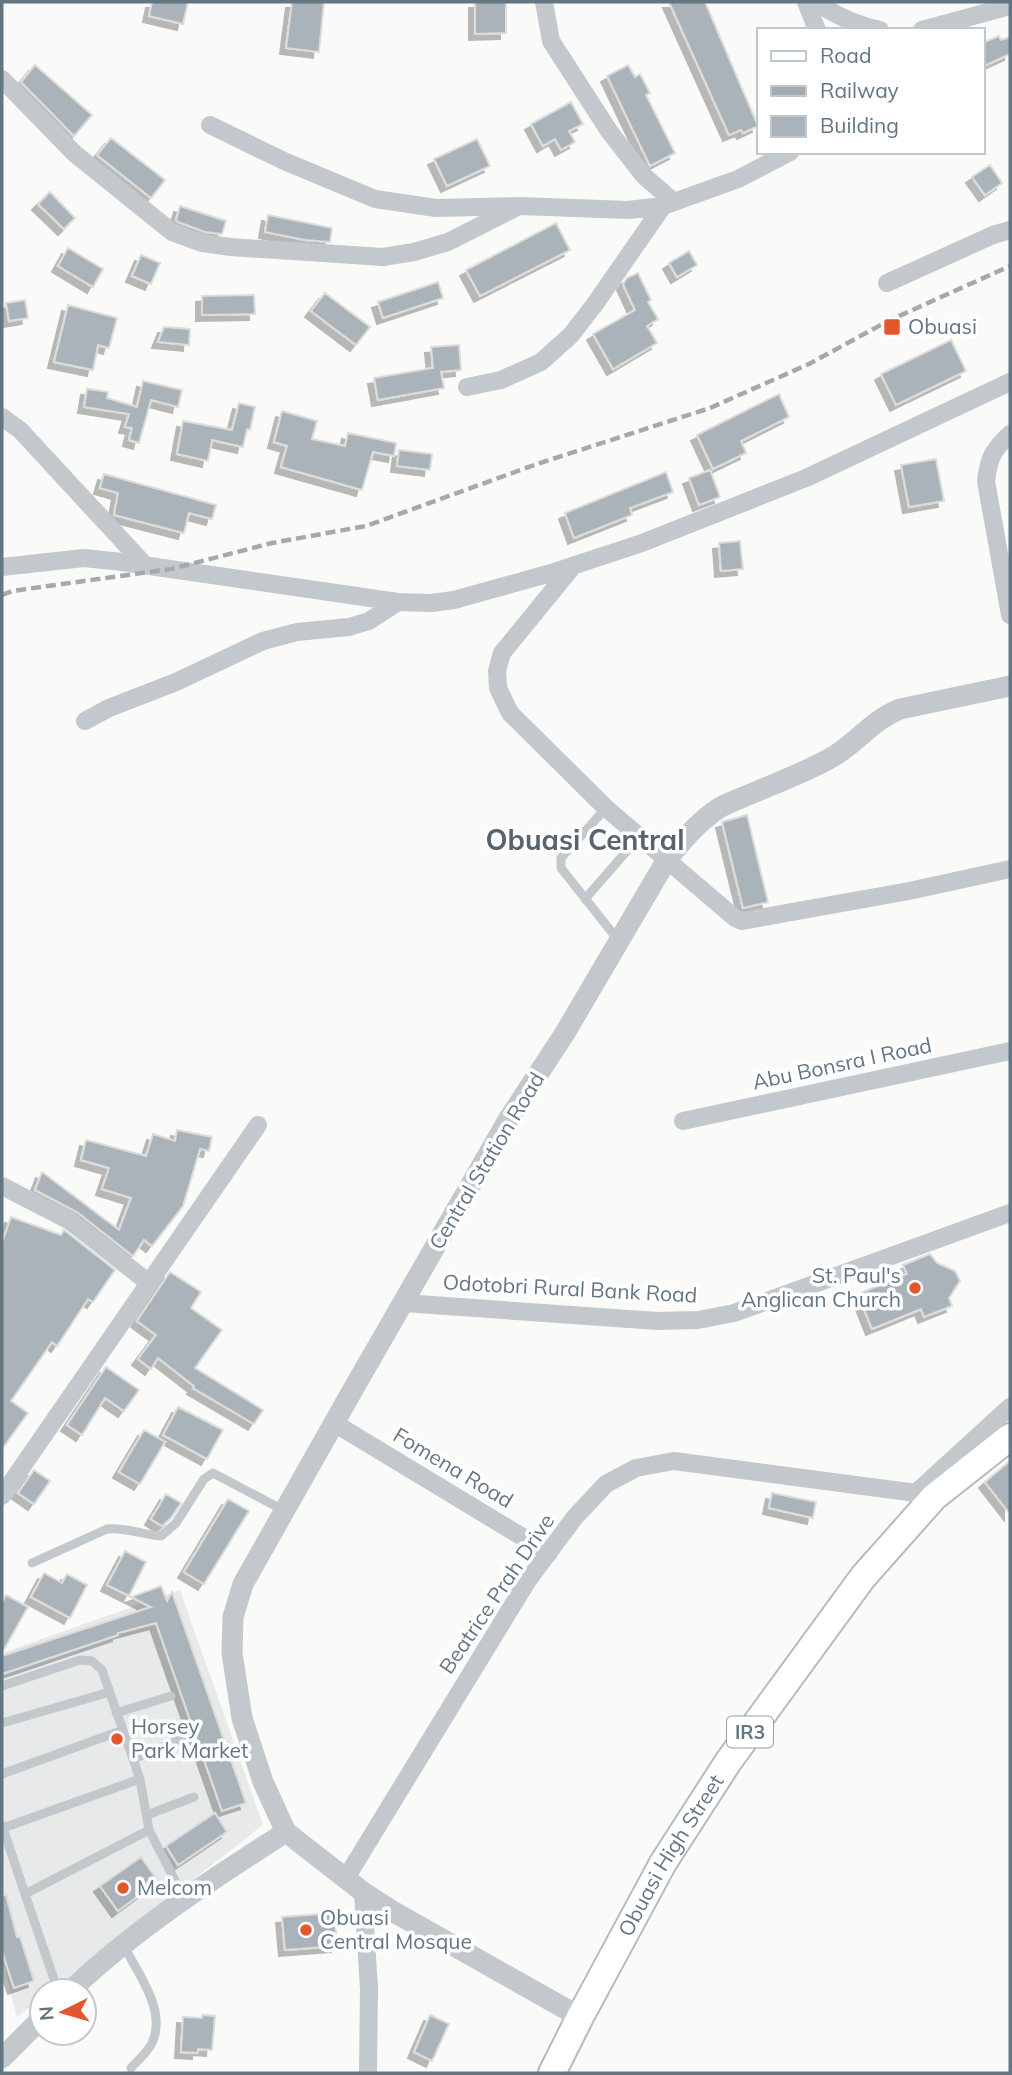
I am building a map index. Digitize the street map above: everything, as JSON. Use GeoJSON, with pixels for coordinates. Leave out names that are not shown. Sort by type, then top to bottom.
{"type":"FeatureCollection","features":[{"type":"Feature","properties":{"kind":"main road","name":"Obuasi High Street"},"geometry":{"type":"LineString","coordinates":[[552,2073],[663,1863],[728,1762],[925,1495],[1010,1437]]}},
{"type":"Feature","properties":{"kind":"street"},"geometry":{"type":"LineString","coordinates":[[544,2],[551,41],[609,131],[668,204]]}},
{"type":"Feature","properties":{"kind":"street"},"geometry":{"type":"LineString","coordinates":[[806,2],[816,28]]}},
{"type":"Feature","properties":{"kind":"street"},"geometry":{"type":"LineString","coordinates":[[816,2],[829,12],[872,28]]}},
{"type":"Feature","properties":{"kind":"street"},"geometry":{"type":"LineString","coordinates":[[929,28],[1010,6]]}},
{"type":"Feature","properties":{"kind":"street"},"geometry":{"type":"LineString","coordinates":[[2,79],[74,153],[172,232],[202,243],[383,257],[448,242],[520,206]]}},
{"type":"Feature","properties":{"kind":"street"},"geometry":{"type":"LineString","coordinates":[[210,125],[284,161],[375,199],[436,208],[520,206],[628,210],[668,204],[738,179],[786,154]]}},
{"type":"Feature","properties":{"kind":"street"},"geometry":{"type":"LineString","coordinates":[[467,387],[501,380],[541,362],[571,335],[668,204]]}},
{"type":"Feature","properties":{"kind":"street"},"geometry":{"type":"LineString","coordinates":[[887,283],[993,235],[1010,230]]}},
{"type":"Feature","properties":{"kind":"street"},"geometry":{"type":"LineString","coordinates":[[2,567],[84,558],[398,602],[431,603],[454,600],[573,566],[806,478],[1010,383]]}},
{"type":"Feature","properties":{"kind":"street"},"geometry":{"type":"LineString","coordinates":[[2,417],[20,430],[145,565]]}},
{"type":"Feature","properties":{"kind":"street"},"geometry":{"type":"LineString","coordinates":[[1010,434],[994,450],[988,464],[986,481],[1010,615]]}},
{"type":"Feature","properties":{"kind":"street"},"geometry":{"type":"LineString","coordinates":[[573,566],[502,653],[497,671],[498,688],[510,713],[606,808],[735,918],[742,921],[909,891],[1010,869]]}},
{"type":"Feature","properties":{"kind":"street"},"geometry":{"type":"LineString","coordinates":[[85,721],[263,641],[297,632],[359,624],[369,621],[398,602]]}},
{"type":"Feature","properties":{"kind":"street","name":"Central Station Road"},"geometry":{"type":"LineString","coordinates":[[286,1832],[263,1782],[242,1718],[232,1653],[233,1616],[243,1584],[508,1120],[565,1032],[666,861],[684,838],[721,807],[827,760],[846,749],[886,714],[1010,686]]}},
{"type":"Feature","properties":{"kind":"street","name":"Abu Bonsra I Road"},"geometry":{"type":"LineString","coordinates":[[683,1121],[1010,1051]]}},
{"type":"Feature","properties":{"kind":"street"},"geometry":{"type":"LineString","coordinates":[[2,1496],[258,1125]]}},
{"type":"Feature","properties":{"kind":"street"},"geometry":{"type":"LineString","coordinates":[[2,1186],[70,1221],[149,1283]]}},
{"type":"Feature","properties":{"kind":"street","name":"Odotobri Rural Bank Road"},"geometry":{"type":"LineString","coordinates":[[404,1303],[594,1317],[698,1320],[734,1313],[1010,1213]]}},
{"type":"Feature","properties":{"kind":"street"},"geometry":{"type":"LineString","coordinates":[[925,1495],[1010,1407]]}},
{"type":"Feature","properties":{"kind":"street","name":"Fomena Road"},"geometry":{"type":"LineString","coordinates":[[334,1423],[549,1553]]}},
{"type":"Feature","properties":{"kind":"street","name":"Beatrice Prah Drive"},"geometry":{"type":"LineString","coordinates":[[346,1878],[528,1580],[575,1517],[606,1484],[636,1468],[674,1461],[925,1495]]}},
{"type":"Feature","properties":{"kind":"street"},"geometry":{"type":"LineString","coordinates":[[85,1977],[184,1898],[286,1832],[363,1892],[394,1912],[580,2017]]}},
{"type":"Feature","properties":{"kind":"street"},"geometry":{"type":"LineString","coordinates":[[363,1892],[369,1989],[368,2073]]}},
{"type":"Feature","properties":{"kind":"street"},"geometry":{"type":"LineString","coordinates":[[2,2058],[28,2032]]}},
{"type":"Feature","properties":{"kind":"lane"},"geometry":{"type":"LineString","coordinates":[[606,808],[561,858],[561,868],[619,941]]}},
{"type":"Feature","properties":{"kind":"lane"},"geometry":{"type":"LineString","coordinates":[[585,899],[639,837]]}},
{"type":"Feature","properties":{"kind":"lane"},"geometry":{"type":"LineString","coordinates":[[32,1563],[107,1529],[118,1528],[161,1536],[176,1523],[204,1479],[214,1474],[285,1511]]}},
{"type":"Feature","properties":{"kind":"lane"},"geometry":{"type":"LineString","coordinates":[[2,1686],[80,1660],[92,1661],[102,1670],[140,1779],[149,1830],[184,1898]]}},
{"type":"Feature","properties":{"kind":"lane"},"geometry":{"type":"LineString","coordinates":[[2,1723],[110,1692]]}},
{"type":"Feature","properties":{"kind":"lane"},"geometry":{"type":"LineString","coordinates":[[116,1713],[171,1696]]}},
{"type":"Feature","properties":{"kind":"lane"},"geometry":{"type":"LineString","coordinates":[[2,1774],[123,1730]]}},
{"type":"Feature","properties":{"kind":"lane"},"geometry":{"type":"LineString","coordinates":[[133,1759],[187,1737]]}},
{"type":"Feature","properties":{"kind":"lane"},"geometry":{"type":"LineString","coordinates":[[53,1977],[2,1827],[140,1779]]}},
{"type":"Feature","properties":{"kind":"lane"},"geometry":{"type":"LineString","coordinates":[[147,1815],[194,1797]]}},
{"type":"Feature","properties":{"kind":"lane"},"geometry":{"type":"LineString","coordinates":[[25,1894],[149,1830]]}},
{"type":"Feature","properties":{"kind":"lane"},"geometry":{"type":"LineString","coordinates":[[124,1946],[155,2007],[156,2026],[152,2043],[131,2068]]}},
{"type":"Feature","properties":{"kind":"shaded area","name":"Horsey Park Market"},"geometry":{"type":"Polygon","coordinates":[[[180,1590],[263,1825],[69,1977],[28,1977],[28,2009],[17,2017],[2,1959],[2,1653],[180,1590]]]}},
{"type":"Feature","properties":{"kind":"building"},"geometry":{"type":"Polygon","coordinates":[[[152,2],[188,2],[183,24],[149,16],[152,2]]]}},
{"type":"Feature","properties":{"kind":"building"},"geometry":{"type":"Polygon","coordinates":[[[292,2],[324,2],[319,52],[286,48],[292,2]]]}},
{"type":"Feature","properties":{"kind":"building"},"geometry":{"type":"Polygon","coordinates":[[[475,2],[506,2],[506,33],[475,34],[475,2]]]}},
{"type":"Feature","properties":{"kind":"building"},"geometry":{"type":"Polygon","coordinates":[[[669,2],[705,2],[757,124],[757,126],[743,133],[741,130],[729,135],[669,2]]]}},
{"type":"Feature","properties":{"kind":"building"},"geometry":{"type":"Polygon","coordinates":[[[999,36],[1001,40],[1010,37],[1010,54],[984,66],[984,42],[999,36]]]}},
{"type":"Feature","properties":{"kind":"building"},"geometry":{"type":"Polygon","coordinates":[[[35,65],[92,115],[74,136],[21,82],[35,65]]]}},
{"type":"Feature","properties":{"kind":"building"},"geometry":{"type":"Polygon","coordinates":[[[628,65],[635,77],[640,74],[650,93],[646,95],[675,153],[650,166],[607,76],[628,65]]]}},
{"type":"Feature","properties":{"kind":"building"},"geometry":{"type":"Polygon","coordinates":[[[571,102],[583,124],[569,131],[575,142],[561,150],[555,139],[543,146],[531,124],[571,102]]]}},
{"type":"Feature","properties":{"kind":"building"},"geometry":{"type":"Polygon","coordinates":[[[111,138],[165,180],[151,198],[97,155],[111,138]]]}},
{"type":"Feature","properties":{"kind":"building"},"geometry":{"type":"Polygon","coordinates":[[[477,139],[490,166],[447,186],[434,159],[477,139]]]}},
{"type":"Feature","properties":{"kind":"building"},"geometry":{"type":"Polygon","coordinates":[[[990,165],[1002,183],[985,195],[972,177],[990,165]]]}},
{"type":"Feature","properties":{"kind":"building"},"geometry":{"type":"Polygon","coordinates":[[[50,192],[75,218],[64,229],[38,204],[50,192]]]}},
{"type":"Feature","properties":{"kind":"building"},"geometry":{"type":"Polygon","coordinates":[[[180,206],[226,221],[222,234],[205,232],[178,222],[176,220],[180,206]]]}},
{"type":"Feature","properties":{"kind":"building"},"geometry":{"type":"Polygon","coordinates":[[[268,215],[332,228],[330,242],[265,232],[268,215]]]}},
{"type":"Feature","properties":{"kind":"building"},"geometry":{"type":"Polygon","coordinates":[[[556,223],[570,250],[480,296],[466,270],[556,223]]]}},
{"type":"Feature","properties":{"kind":"building"},"geometry":{"type":"Polygon","coordinates":[[[68,248],[103,269],[93,287],[58,266],[68,248]]]}},
{"type":"Feature","properties":{"kind":"building"},"geometry":{"type":"Polygon","coordinates":[[[689,251],[697,265],[677,277],[669,263],[689,251]]]}},
{"type":"Feature","properties":{"kind":"building"},"geometry":{"type":"Polygon","coordinates":[[[141,255],[160,263],[151,284],[132,276],[141,255]]]}},
{"type":"Feature","properties":{"kind":"building"},"geometry":{"type":"Polygon","coordinates":[[[638,273],[651,300],[648,302],[658,319],[647,326],[657,343],[613,369],[593,334],[635,310],[623,284],[627,278],[638,273]]]}},
{"type":"Feature","properties":{"kind":"building"},"geometry":{"type":"Polygon","coordinates":[[[438,282],[443,298],[383,318],[378,302],[438,282]]]}},
{"type":"Feature","properties":{"kind":"building"},"geometry":{"type":"Polygon","coordinates":[[[325,293],[370,327],[356,345],[311,311],[325,293]]]}},
{"type":"Feature","properties":{"kind":"building"},"geometry":{"type":"Polygon","coordinates":[[[254,295],[255,314],[202,315],[202,296],[254,295]]]}},
{"type":"Feature","properties":{"kind":"building"},"geometry":{"type":"Polygon","coordinates":[[[25,300],[28,318],[9,321],[6,303],[25,300]]]}},
{"type":"Feature","properties":{"kind":"building"},"geometry":{"type":"Polygon","coordinates":[[[68,305],[117,318],[109,348],[98,345],[93,370],[54,362],[68,305]]]}},
{"type":"Feature","properties":{"kind":"building"},"geometry":{"type":"Polygon","coordinates":[[[164,327],[190,329],[189,345],[158,342],[164,327]]]}},
{"type":"Feature","properties":{"kind":"building"},"geometry":{"type":"Polygon","coordinates":[[[951,340],[966,371],[896,405],[881,374],[951,340]]]}},
{"type":"Feature","properties":{"kind":"building"},"geometry":{"type":"Polygon","coordinates":[[[459,345],[461,370],[441,372],[444,388],[378,400],[374,378],[433,368],[431,347],[459,345]]]}},
{"type":"Feature","properties":{"kind":"building"},"geometry":{"type":"Polygon","coordinates":[[[143,381],[182,390],[178,407],[151,400],[139,443],[129,440],[132,428],[125,427],[129,414],[84,407],[87,389],[108,392],[107,398],[137,407],[143,381]]]}},
{"type":"Feature","properties":{"kind":"building"},"geometry":{"type":"Polygon","coordinates":[[[779,394],[789,417],[741,441],[746,453],[713,469],[697,435],[779,394]]]}},
{"type":"Feature","properties":{"kind":"building"},"geometry":{"type":"Polygon","coordinates":[[[239,403],[255,407],[243,447],[212,440],[208,461],[177,454],[183,421],[232,430],[239,403]]]}},
{"type":"Feature","properties":{"kind":"building"},"geometry":{"type":"Polygon","coordinates":[[[282,411],[317,421],[312,439],[345,446],[348,433],[396,443],[394,456],[373,452],[362,490],[281,467],[287,446],[274,442],[282,411]]]}},
{"type":"Feature","properties":{"kind":"building"},"geometry":{"type":"Polygon","coordinates":[[[399,450],[432,454],[430,470],[397,466],[399,450]]]}},
{"type":"Feature","properties":{"kind":"building"},"geometry":{"type":"Polygon","coordinates":[[[936,459],[944,501],[909,507],[901,465],[936,459]]]}},
{"type":"Feature","properties":{"kind":"building"},"geometry":{"type":"Polygon","coordinates":[[[710,470],[720,497],[699,505],[689,478],[710,470]]]}},
{"type":"Feature","properties":{"kind":"building"},"geometry":{"type":"Polygon","coordinates":[[[666,472],[673,492],[630,508],[632,515],[574,538],[565,513],[666,472]]]}},
{"type":"Feature","properties":{"kind":"building"},"geometry":{"type":"Polygon","coordinates":[[[104,474],[216,505],[212,519],[189,513],[184,533],[114,515],[118,493],[100,488],[104,474]]]}},
{"type":"Feature","properties":{"kind":"building"},"geometry":{"type":"Polygon","coordinates":[[[740,541],[743,569],[721,571],[719,543],[740,541]]]}},
{"type":"Feature","properties":{"kind":"building"},"geometry":{"type":"Polygon","coordinates":[[[747,815],[768,902],[743,908],[722,822],[747,815]]]}},
{"type":"Feature","properties":{"kind":"building"},"geometry":{"type":"Polygon","coordinates":[[[177,1130],[212,1137],[209,1151],[200,1149],[183,1206],[152,1246],[144,1240],[133,1256],[77,1212],[35,1190],[42,1172],[119,1230],[131,1198],[102,1189],[109,1168],[81,1160],[86,1140],[146,1156],[153,1134],[175,1141],[177,1130]]]}},
{"type":"Feature","properties":{"kind":"building"},"geometry":{"type":"Polygon","coordinates":[[[11,1217],[61,1235],[64,1230],[115,1270],[93,1302],[88,1299],[57,1346],[52,1342],[11,1401],[28,1413],[2,1449],[2,1243],[11,1217]]]}},
{"type":"Feature","properties":{"kind":"building","name":"St. Paul's Anglican Church"},"geometry":{"type":"Polygon","coordinates":[[[930,1254],[937,1263],[955,1271],[960,1281],[949,1298],[952,1306],[924,1317],[921,1309],[872,1329],[858,1294],[907,1274],[903,1265],[930,1254]]]}},
{"type":"Feature","properties":{"kind":"building"},"geometry":{"type":"Polygon","coordinates":[[[170,1272],[201,1292],[191,1308],[222,1330],[195,1368],[263,1410],[254,1424],[193,1388],[194,1386],[158,1358],[151,1369],[138,1359],[156,1335],[137,1321],[170,1272]]]}},
{"type":"Feature","properties":{"kind":"building"},"geometry":{"type":"Polygon","coordinates":[[[106,1367],[139,1390],[124,1411],[105,1398],[82,1435],[67,1425],[106,1367]]]}},
{"type":"Feature","properties":{"kind":"building"},"geometry":{"type":"Polygon","coordinates":[[[178,1407],[223,1430],[207,1459],[163,1435],[178,1407]]]}},
{"type":"Feature","properties":{"kind":"building"},"geometry":{"type":"Polygon","coordinates":[[[144,1430],[165,1442],[140,1484],[119,1472],[144,1430]]]}},
{"type":"Feature","properties":{"kind":"building"},"geometry":{"type":"Polygon","coordinates":[[[1010,1461],[1010,1514],[985,1482],[1010,1461]]]}},
{"type":"Feature","properties":{"kind":"building"},"geometry":{"type":"Polygon","coordinates":[[[34,1470],[50,1481],[34,1504],[18,1493],[34,1470]]]}},
{"type":"Feature","properties":{"kind":"building"},"geometry":{"type":"Polygon","coordinates":[[[772,1493],[816,1502],[813,1518],[769,1508],[772,1493]]]}},
{"type":"Feature","properties":{"kind":"building"},"geometry":{"type":"Polygon","coordinates":[[[166,1494],[181,1503],[162,1526],[151,1519],[166,1494]]]}},
{"type":"Feature","properties":{"kind":"building"},"geometry":{"type":"Polygon","coordinates":[[[228,1499],[249,1511],[204,1584],[184,1572],[228,1499]]]}},
{"type":"Feature","properties":{"kind":"building"},"geometry":{"type":"Polygon","coordinates":[[[125,1551],[146,1562],[129,1596],[107,1585],[125,1551]]]}},
{"type":"Feature","properties":{"kind":"building"},"geometry":{"type":"Polygon","coordinates":[[[44,1573],[62,1583],[67,1574],[87,1585],[70,1618],[31,1597],[44,1573]]]}},
{"type":"Feature","properties":{"kind":"building"},"geometry":{"type":"Polygon","coordinates":[[[161,1586],[167,1601],[172,1592],[246,1803],[222,1811],[156,1623],[118,1633],[2,1674],[2,1656],[151,1607],[131,1597],[161,1586]]]}},
{"type":"Feature","properties":{"kind":"building"},"geometry":{"type":"Polygon","coordinates":[[[6,1595],[28,1607],[2,1653],[2,1603],[6,1595]]]}},
{"type":"Feature","properties":{"kind":"building"},"geometry":{"type":"Polygon","coordinates":[[[215,1813],[227,1832],[178,1865],[166,1846],[215,1813]]]}},
{"type":"Feature","properties":{"kind":"building"},"geometry":{"type":"Polygon","coordinates":[[[141,1857],[158,1881],[118,1911],[100,1886],[141,1857]]]}},
{"type":"Feature","properties":{"kind":"building"},"geometry":{"type":"Polygon","coordinates":[[[6,1895],[17,1937],[20,1937],[33,1977],[28,1977],[28,1983],[14,1988],[2,1951],[2,1896],[6,1895]]]}},
{"type":"Feature","properties":{"kind":"building"},"geometry":{"type":"Polygon","coordinates":[[[334,1913],[337,1946],[285,1950],[282,1917],[334,1913]]]}},
{"type":"Feature","properties":{"kind":"building"},"geometry":{"type":"Polygon","coordinates":[[[202,2015],[215,2016],[212,2050],[181,2052],[183,2017],[202,2018],[202,2015]]]}},
{"type":"Feature","properties":{"kind":"building"},"geometry":{"type":"Polygon","coordinates":[[[430,2015],[449,2024],[432,2061],[414,2052],[430,2015]]]}},
{"type":"Feature","properties":{"kind":"railway"},"geometry":{"type":"LineString","coordinates":[[2,595],[12,591],[171,569],[272,543],[366,526],[537,464],[710,408],[809,364],[888,321],[1010,266]]}},
{"type":"Feature","properties":{"kind":"place","name":"Obuasi"},"geometry":{"type":"Point","coordinates":[892,327]}},
{"type":"Feature","properties":{"kind":"place","name":"St. Paul's Anglican Church"},"geometry":{"type":"Point","coordinates":[915,1288]}},
{"type":"Feature","properties":{"kind":"place","name":"Horsey Park Market"},"geometry":{"type":"Point","coordinates":[117,1739]}},
{"type":"Feature","properties":{"kind":"place","name":"Melcom"},"geometry":{"type":"Point","coordinates":[123,1888]}},
{"type":"Feature","properties":{"kind":"place","name":"Obuasi Central Mosque"},"geometry":{"type":"Point","coordinates":[306,1930]}},
{"type":"Feature","properties":{"kind":"district","name":"Obuasi Central"},"geometry":{"type":"Point","coordinates":[585,840]}}]}
